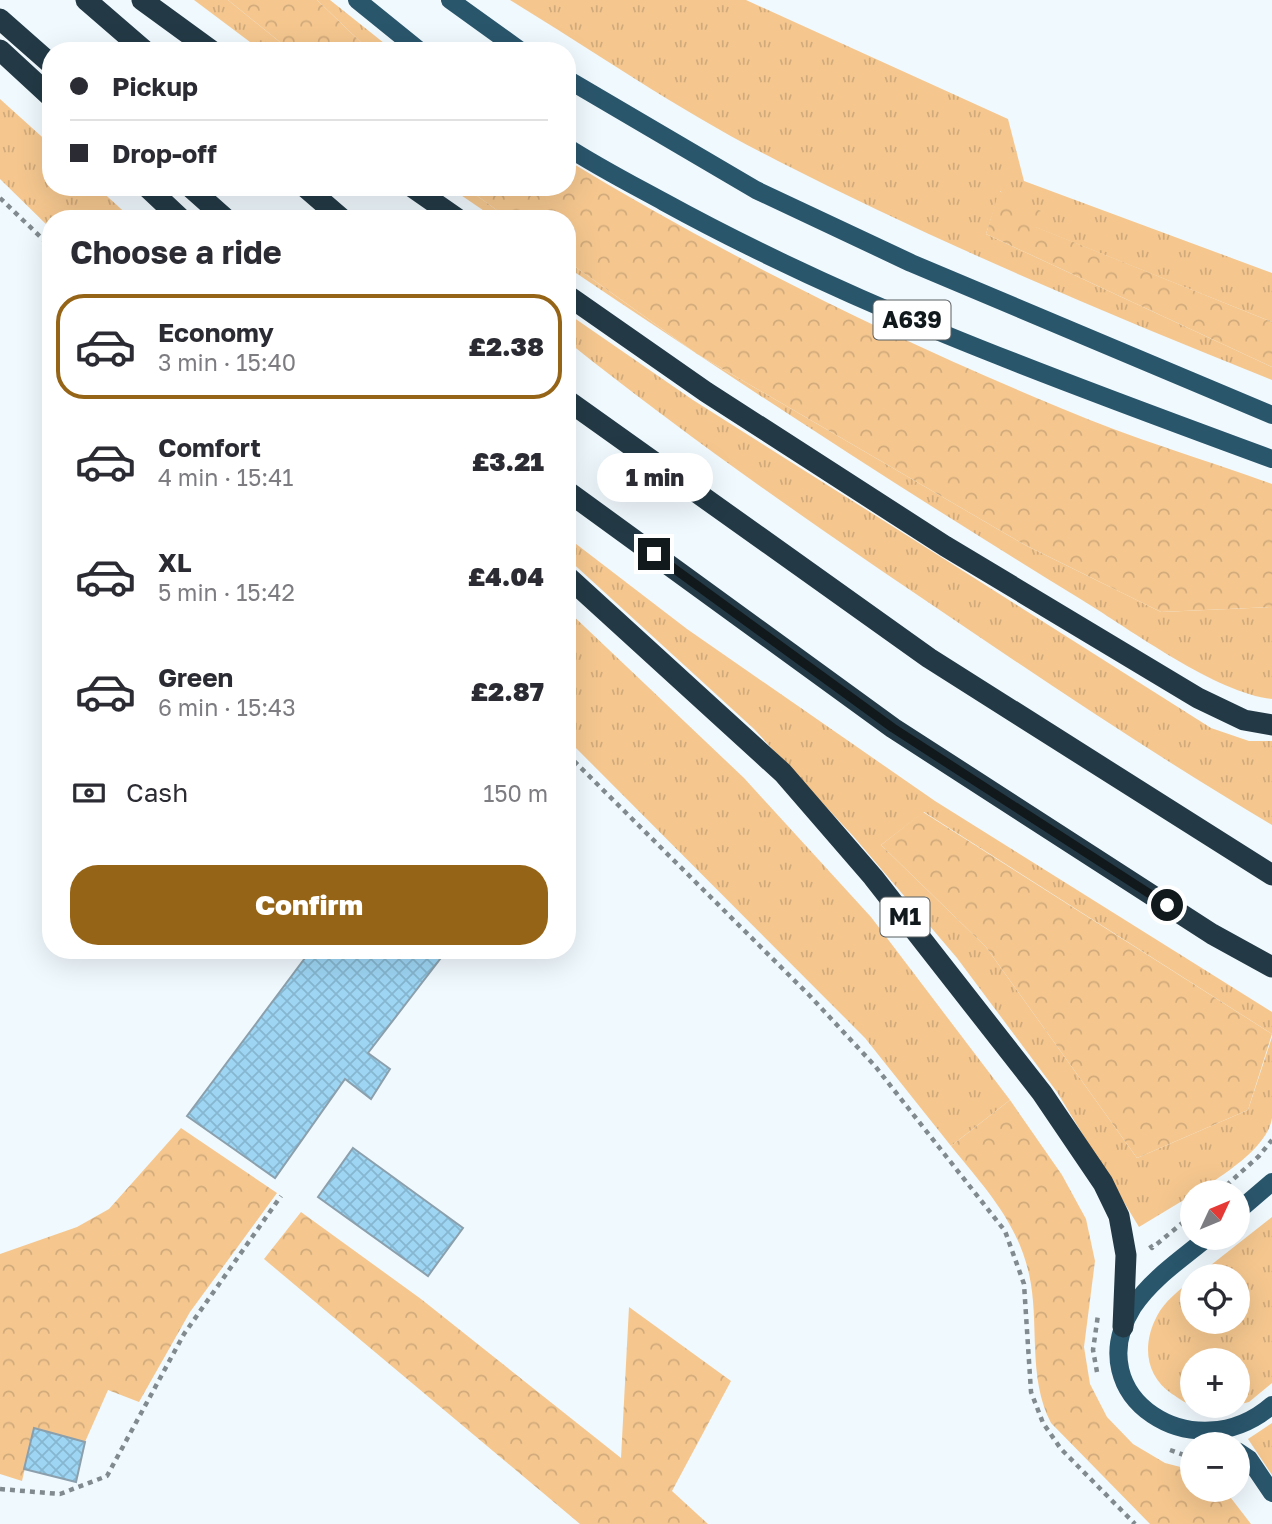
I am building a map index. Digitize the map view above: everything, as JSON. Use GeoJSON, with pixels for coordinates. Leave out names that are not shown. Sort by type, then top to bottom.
{"type":"FeatureCollection","features":[{"type":"Feature","properties":{"kind":"highway"},"geometry":{"type":"LineString","coordinates":[[86,0],[135,42]]}},
{"type":"Feature","properties":{"kind":"highway"},"geometry":{"type":"LineString","coordinates":[[142,0],[200,42]]}},
{"type":"Feature","properties":{"kind":"highway"},"geometry":{"type":"LineString","coordinates":[[0,19],[42,56]]}},
{"type":"Feature","properties":{"kind":"highway"},"geometry":{"type":"LineString","coordinates":[[0,50],[42,89]]}},
{"type":"Feature","properties":{"kind":"highway"},"geometry":{"type":"LineString","coordinates":[[157,196],[171,210]]}},
{"type":"Feature","properties":{"kind":"highway"},"geometry":{"type":"LineString","coordinates":[[200,196],[216,210]]}},
{"type":"Feature","properties":{"kind":"highway"},"geometry":{"type":"LineString","coordinates":[[315,196],[332,210]]}},
{"type":"Feature","properties":{"kind":"highway"},"geometry":{"type":"LineString","coordinates":[[425,196],[445,210]]}},
{"type":"Feature","properties":{"kind":"highway"},"geometry":{"type":"LineString","coordinates":[[576,301],[706,391],[945,546],[1198,698],[1244,720],[1272,725]]}},
{"type":"Feature","properties":{"kind":"highway"},"geometry":{"type":"LineString","coordinates":[[576,406],[929,658],[1272,875]]}},
{"type":"Feature","properties":{"kind":"highway"},"geometry":{"type":"LineString","coordinates":[[576,498],[893,728],[1212,934],[1272,967]]}},
{"type":"Feature","properties":{"kind":"highway","name":"M1"},"geometry":{"type":"LineString","coordinates":[[576,584],[783,773],[873,877],[1042,1093],[1104,1183],[1119,1216],[1126,1255],[1124,1327]]}},
{"type":"Feature","properties":{"kind":"main road"},"geometry":{"type":"LineString","coordinates":[[357,0],[409,42]]}},
{"type":"Feature","properties":{"kind":"main road"},"geometry":{"type":"LineString","coordinates":[[450,0],[508,42]]}},
{"type":"Feature","properties":{"kind":"main road","name":"A639"},"geometry":{"type":"LineString","coordinates":[[576,84],[756,190],[923,269],[1272,415]]}},
{"type":"Feature","properties":{"kind":"main road","name":"A639"},"geometry":{"type":"LineString","coordinates":[[576,152],[735,241],[886,310],[1055,379],[1272,459]]}},
{"type":"Feature","properties":{"kind":"main road"},"geometry":{"type":"LineString","coordinates":[[1250,1201],[1272,1182]]}},
{"type":"Feature","properties":{"kind":"main road"},"geometry":{"type":"LineString","coordinates":[[1193,1250],[1146,1291],[1134,1306],[1124,1327],[1119,1345],[1119,1361],[1131,1394],[1145,1410],[1161,1421],[1179,1428],[1199,1431],[1222,1431],[1238,1427],[1272,1405]]}},
{"type":"Feature","properties":{"kind":"main road"},"geometry":{"type":"LineString","coordinates":[[1250,1460],[1272,1493]]}},
{"type":"Feature","properties":{"kind":"path"},"geometry":{"type":"LineString","coordinates":[[0,198],[42,238]]}},
{"type":"Feature","properties":{"kind":"path"},"geometry":{"type":"LineString","coordinates":[[576,763],[810,996],[875,1066],[1005,1231],[1024,1284],[1031,1392],[1043,1423],[1061,1449],[1135,1524]]}},
{"type":"Feature","properties":{"kind":"path"},"geometry":{"type":"LineString","coordinates":[[1232,1180],[1272,1140]]}},
{"type":"Feature","properties":{"kind":"path"},"geometry":{"type":"LineString","coordinates":[[0,1489],[60,1494],[107,1476],[184,1334],[281,1196]]}},
{"type":"Feature","properties":{"kind":"path"},"geometry":{"type":"LineString","coordinates":[[1146,1238],[1152,1248],[1180,1225]]}},
{"type":"Feature","properties":{"kind":"green space"},"geometry":{"type":"Polygon","coordinates":[[[194,0],[228,0],[280,42],[250,42],[194,0]]]}},
{"type":"Feature","properties":{"kind":"green space"},"geometry":{"type":"Polygon","coordinates":[[[228,0],[317,0],[361,42],[280,42],[228,0]]]}},
{"type":"Feature","properties":{"kind":"green space"},"geometry":{"type":"Polygon","coordinates":[[[317,0],[330,0],[383,42],[361,42],[317,0]]]}},
{"type":"Feature","properties":{"kind":"green space"},"geometry":{"type":"Polygon","coordinates":[[[510,0],[746,0],[1008,119],[1024,181],[1272,273],[1272,322],[1035,227],[1000,191],[986,234],[1272,367],[1272,380],[1023,276],[778,161],[676,104],[510,0]]]}},
{"type":"Feature","properties":{"kind":"green space"},"geometry":{"type":"Polygon","coordinates":[[[0,99],[42,137],[42,196],[107,196],[122,210],[42,210],[42,220],[0,179],[0,99]]]}},
{"type":"Feature","properties":{"kind":"green space"},"geometry":{"type":"Polygon","coordinates":[[[576,165],[748,262],[936,354],[1089,420],[1272,484],[1272,607],[1161,612],[1025,545],[697,354],[576,267],[576,210],[497,210],[477,196],[576,196],[576,165]]]}},
{"type":"Feature","properties":{"kind":"green space"},"geometry":{"type":"Polygon","coordinates":[[[999,191],[1041,211],[1036,227],[1272,322],[1272,367],[986,234],[999,191]]]}},
{"type":"Feature","properties":{"kind":"green space"},"geometry":{"type":"Polygon","coordinates":[[[462,196],[477,196],[497,210],[483,210],[462,196]]]}},
{"type":"Feature","properties":{"kind":"green space"},"geometry":{"type":"Polygon","coordinates":[[[576,267],[696,353],[576,273],[576,267]]]}},
{"type":"Feature","properties":{"kind":"green space"},"geometry":{"type":"Polygon","coordinates":[[[576,319],[693,400],[1211,728],[1249,741],[1272,741],[1272,825],[1046,682],[869,562],[651,407],[576,348],[576,319]]]}},
{"type":"Feature","properties":{"kind":"green space"},"geometry":{"type":"Polygon","coordinates":[[[698,354],[1025,545],[1161,612],[1272,607],[1272,699],[1226,685],[1174,658],[887,478],[698,354]]]}},
{"type":"Feature","properties":{"kind":"green space"},"geometry":{"type":"Polygon","coordinates":[[[576,544],[687,629],[935,801],[1272,1012],[1272,1034],[924,812],[881,845],[986,947],[1137,1158],[1248,1110],[1272,1037],[1272,1118],[1262,1140],[1242,1161],[1215,1180],[1180,1180],[1180,1202],[1139,1227],[1057,1092],[957,958],[854,837],[754,729],[576,566],[576,544]]]}},
{"type":"Feature","properties":{"kind":"green space"},"geometry":{"type":"Polygon","coordinates":[[[576,619],[744,778],[871,917],[1010,1100],[951,1146],[865,1038],[576,748],[576,619]]]}},
{"type":"Feature","properties":{"kind":"green space"},"geometry":{"type":"Polygon","coordinates":[[[923,812],[1272,1034],[1248,1110],[1137,1158],[986,947],[881,845],[923,812]]]}},
{"type":"Feature","properties":{"kind":"green space"},"geometry":{"type":"Polygon","coordinates":[[[1010,1100],[1062,1175],[1086,1219],[1095,1261],[1084,1347],[1090,1384],[1107,1417],[1133,1444],[1165,1463],[1180,1467],[1180,1502],[1234,1502],[1251,1524],[1150,1524],[1051,1423],[1039,1387],[1032,1292],[1024,1255],[998,1206],[951,1146],[1010,1100]]]}},
{"type":"Feature","properties":{"kind":"green space"},"geometry":{"type":"Polygon","coordinates":[[[181,1128],[277,1193],[190,1312],[139,1402],[108,1390],[85,1442],[34,1428],[22,1481],[0,1474],[0,1254],[77,1227],[109,1209],[181,1128]]]}},
{"type":"Feature","properties":{"kind":"green space"},"geometry":{"type":"Polygon","coordinates":[[[301,1212],[421,1299],[621,1458],[629,1307],[731,1381],[672,1491],[708,1524],[580,1524],[264,1259],[301,1212]]]}},
{"type":"Feature","properties":{"kind":"green space"},"geometry":{"type":"Polygon","coordinates":[[[1272,1217],[1272,1383],[1250,1401],[1250,1348],[1180,1348],[1180,1399],[1163,1387],[1151,1369],[1148,1348],[1152,1327],[1160,1311],[1180,1290],[1180,1334],[1250,1334],[1250,1264],[1212,1264],[1230,1250],[1250,1250],[1250,1234],[1272,1217]]]}},
{"type":"Feature","properties":{"kind":"green space"},"geometry":{"type":"Polygon","coordinates":[[[1272,1423],[1272,1475],[1250,1442],[1250,1438],[1272,1423]]]}},
{"type":"Feature","properties":{"kind":"building"},"geometry":{"type":"Polygon","coordinates":[[[304,959],[440,959],[368,1053],[390,1069],[371,1099],[345,1079],[275,1178],[187,1116],[304,959]]]}},
{"type":"Feature","properties":{"kind":"building"},"geometry":{"type":"Polygon","coordinates":[[[353,1148],[463,1228],[428,1276],[318,1197],[353,1148]]]}},
{"type":"Feature","properties":{"kind":"building"},"geometry":{"type":"Polygon","coordinates":[[[34,1428],[85,1442],[76,1482],[24,1469],[34,1428]]]}},
{"type":"Feature","properties":{"kind":"route"},"geometry":{"type":"LineString","coordinates":[[654,554],[893,728],[1167,905]]}}]}
